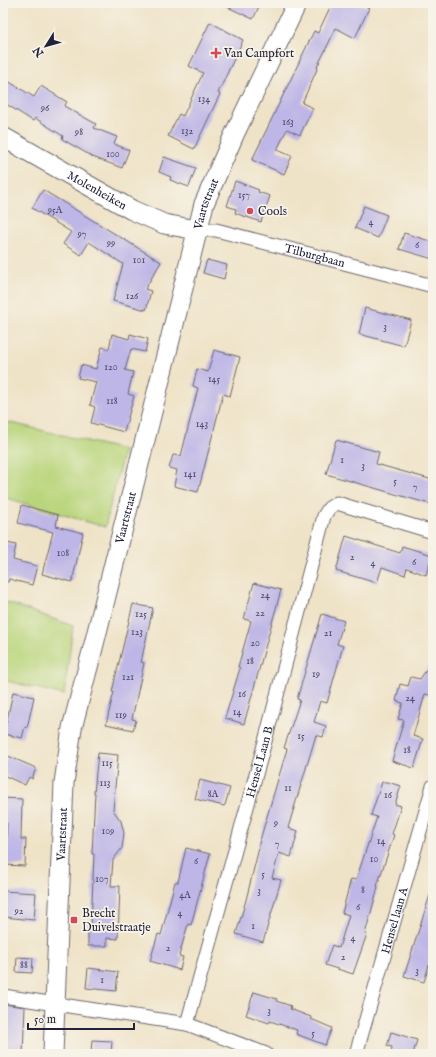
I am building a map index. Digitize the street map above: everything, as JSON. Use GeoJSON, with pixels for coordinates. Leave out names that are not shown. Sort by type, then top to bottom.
{"type":"FeatureCollection","features":[{"type":"Feature","properties":{"kind":"main road","name":"Vaartstraat"},"geometry":{"type":"LineString","coordinates":[[53,1054],[64,783],[72,728],[204,204],[234,136],[297,3]]}},
{"type":"Feature","properties":{"kind":"main road","name":"Molenheiken"},"geometry":{"type":"LineString","coordinates":[[3,137],[132,210],[164,224],[197,230]]}},
{"type":"Feature","properties":{"kind":"street","name":"Tilburgbaan"},"geometry":{"type":"LineString","coordinates":[[197,230],[216,230],[433,286]]}},
{"type":"Feature","properties":{"kind":"street","name":"Hensel Laan B"},"geometry":{"type":"LineString","coordinates":[[187,1024],[263,749],[324,516],[329,508],[337,503],[433,532]]}},
{"type":"Feature","properties":{"kind":"street","name":"Hensel laan A"},"geometry":{"type":"LineString","coordinates":[[356,1054],[433,786]]}},
{"type":"Feature","properties":{"kind":"street"},"geometry":{"type":"LineString","coordinates":[[3,996],[187,1024],[266,1054]]}},
{"type":"Feature","properties":{"kind":"green space"},"geometry":{"type":"Polygon","coordinates":[[[3,421],[124,450],[105,527],[3,497],[3,421]]]}},
{"type":"Feature","properties":{"kind":"green space"},"geometry":{"type":"Polygon","coordinates":[[[3,601],[73,626],[64,695],[3,680],[3,601]]]}},
{"type":"Feature","properties":{"kind":"building"},"geometry":{"type":"Polygon","coordinates":[[[219,3],[261,3],[253,19],[219,3]]]}},
{"type":"Feature","properties":{"kind":"building"},"geometry":{"type":"Polygon","coordinates":[[[332,3],[359,3],[369,8],[355,38],[336,28],[317,67],[302,103],[313,108],[300,135],[287,129],[277,150],[292,156],[284,174],[252,160],[314,31],[318,33],[332,3]]]}},
{"type":"Feature","properties":{"kind":"building"},"geometry":{"type":"Polygon","coordinates":[[[210,22],[243,40],[194,149],[168,136],[179,114],[183,116],[203,73],[189,66],[210,22]]]}},
{"type":"Feature","properties":{"kind":"building"},"geometry":{"type":"Polygon","coordinates":[[[3,78],[34,97],[41,86],[67,102],[64,106],[96,124],[94,128],[117,137],[114,144],[129,150],[122,168],[93,157],[62,139],[63,136],[35,118],[33,121],[3,102],[3,78]]]}},
{"type":"Feature","properties":{"kind":"building"},"geometry":{"type":"Polygon","coordinates":[[[164,157],[196,168],[189,187],[170,180],[171,177],[159,172],[164,157]]]}},
{"type":"Feature","properties":{"kind":"building"},"geometry":{"type":"Polygon","coordinates":[[[235,181],[270,196],[261,222],[235,213],[236,209],[227,206],[235,181]]]}},
{"type":"Feature","properties":{"kind":"building"},"geometry":{"type":"Polygon","coordinates":[[[43,190],[161,262],[145,289],[151,291],[146,310],[113,301],[123,264],[89,242],[81,255],[63,244],[71,232],[32,208],[43,190]]]}},
{"type":"Feature","properties":{"kind":"building"},"geometry":{"type":"Polygon","coordinates":[[[364,206],[387,215],[378,238],[355,228],[364,206]]]}},
{"type":"Feature","properties":{"kind":"building"},"geometry":{"type":"Polygon","coordinates":[[[404,233],[433,242],[433,259],[399,249],[404,233]]]}},
{"type":"Feature","properties":{"kind":"building"},"geometry":{"type":"Polygon","coordinates":[[[207,260],[227,265],[224,279],[203,273],[207,260]]]}},
{"type":"Feature","properties":{"kind":"building"},"geometry":{"type":"Polygon","coordinates":[[[365,308],[411,320],[404,346],[359,334],[365,308]]]}},
{"type":"Feature","properties":{"kind":"building"},"geometry":{"type":"Polygon","coordinates":[[[112,334],[129,339],[130,334],[148,339],[145,352],[131,349],[125,370],[133,372],[128,394],[134,396],[124,432],[91,423],[95,407],[90,405],[96,382],[78,378],[81,365],[96,369],[102,347],[109,349],[112,334]]]}},
{"type":"Feature","properties":{"kind":"building"},"geometry":{"type":"Polygon","coordinates":[[[214,350],[240,357],[230,396],[223,394],[198,492],[174,486],[177,470],[169,468],[173,455],[181,456],[198,388],[193,386],[197,369],[208,372],[214,350]]]}},
{"type":"Feature","properties":{"kind":"building"},"geometry":{"type":"Polygon","coordinates":[[[336,440],[379,452],[376,464],[433,480],[433,505],[326,474],[336,440]]]}},
{"type":"Feature","properties":{"kind":"building"},"geometry":{"type":"Polygon","coordinates":[[[22,505],[58,515],[56,526],[83,533],[72,582],[42,574],[53,532],[18,523],[22,505]]]}},
{"type":"Feature","properties":{"kind":"building"},"geometry":{"type":"Polygon","coordinates":[[[346,536],[400,553],[402,546],[432,555],[426,575],[407,568],[405,575],[382,567],[377,583],[336,571],[346,536]]]}},
{"type":"Feature","properties":{"kind":"building"},"geometry":{"type":"Polygon","coordinates":[[[3,542],[16,545],[13,560],[37,566],[32,585],[9,579],[8,582],[3,582],[3,542]]]}},
{"type":"Feature","properties":{"kind":"building"},"geometry":{"type":"Polygon","coordinates":[[[254,583],[281,590],[244,724],[225,718],[240,668],[238,667],[251,621],[244,619],[254,583]]]}},
{"type":"Feature","properties":{"kind":"building"},"geometry":{"type":"Polygon","coordinates":[[[133,604],[153,608],[141,662],[144,663],[132,719],[136,720],[133,730],[106,724],[133,604]]]}},
{"type":"Feature","properties":{"kind":"building"},"geometry":{"type":"Polygon","coordinates":[[[322,614],[344,621],[337,644],[343,646],[327,703],[320,701],[314,722],[326,726],[323,737],[316,735],[288,828],[298,831],[291,857],[279,853],[272,878],[281,880],[263,942],[236,934],[246,900],[258,847],[287,749],[284,748],[300,700],[297,699],[322,614]]]}},
{"type":"Feature","properties":{"kind":"building"},"geometry":{"type":"Polygon","coordinates":[[[433,660],[433,696],[425,694],[413,736],[423,739],[414,768],[392,761],[404,720],[398,719],[403,703],[396,701],[400,684],[408,686],[411,677],[420,679],[433,660]]]}},
{"type":"Feature","properties":{"kind":"building"},"geometry":{"type":"Polygon","coordinates":[[[13,692],[34,697],[27,728],[25,727],[22,738],[4,734],[13,692]]]}},
{"type":"Feature","properties":{"kind":"building"},"geometry":{"type":"Polygon","coordinates":[[[98,753],[118,755],[113,810],[121,821],[124,833],[122,848],[113,860],[111,886],[120,886],[118,939],[107,938],[107,946],[88,946],[88,927],[91,927],[94,854],[92,854],[94,793],[98,753]]]}},
{"type":"Feature","properties":{"kind":"building"},"geometry":{"type":"Polygon","coordinates":[[[8,756],[36,768],[32,779],[29,777],[25,785],[3,775],[3,767],[8,756]]]}},
{"type":"Feature","properties":{"kind":"building"},"geometry":{"type":"Polygon","coordinates":[[[200,780],[230,788],[224,806],[195,799],[200,780]]]}},
{"type":"Feature","properties":{"kind":"building"},"geometry":{"type":"Polygon","coordinates":[[[382,782],[401,786],[395,804],[401,806],[392,834],[394,835],[377,886],[378,887],[365,934],[367,934],[353,974],[325,965],[332,945],[339,948],[349,915],[342,913],[351,879],[356,880],[377,817],[371,815],[382,782]]]}},
{"type":"Feature","properties":{"kind":"building"},"geometry":{"type":"Polygon","coordinates":[[[3,798],[22,799],[21,839],[26,839],[25,866],[3,865],[3,847],[6,847],[7,823],[3,822],[3,798]]]}},
{"type":"Feature","properties":{"kind":"building"},"geometry":{"type":"Polygon","coordinates":[[[186,848],[210,854],[191,925],[188,924],[179,956],[183,957],[180,970],[150,961],[158,934],[161,935],[175,882],[178,882],[186,848]]]}},
{"type":"Feature","properties":{"kind":"building"},"geometry":{"type":"Polygon","coordinates":[[[3,891],[36,893],[34,920],[3,917],[3,891]]]}},
{"type":"Feature","properties":{"kind":"building"},"geometry":{"type":"Polygon","coordinates":[[[430,895],[433,895],[433,966],[429,965],[424,982],[404,976],[430,895]]]}},
{"type":"Feature","properties":{"kind":"building"},"geometry":{"type":"Polygon","coordinates":[[[17,957],[33,958],[32,973],[16,972],[17,957]]]}},
{"type":"Feature","properties":{"kind":"building"},"geometry":{"type":"Polygon","coordinates":[[[88,968],[118,972],[116,991],[86,988],[88,968]]]}},
{"type":"Feature","properties":{"kind":"building"},"geometry":{"type":"Polygon","coordinates":[[[254,992],[277,999],[276,1001],[291,1006],[290,1009],[311,1017],[311,1019],[332,1028],[325,1045],[296,1034],[297,1030],[246,1015],[254,992]]]}},
{"type":"Feature","properties":{"kind":"building"},"geometry":{"type":"Polygon","coordinates":[[[3,1004],[25,1007],[23,1054],[3,1054],[3,1004]]]}},
{"type":"Feature","properties":{"kind":"building"},"geometry":{"type":"Polygon","coordinates":[[[391,1032],[417,1040],[413,1054],[391,1054],[392,1047],[387,1046],[391,1032]]]}},
{"type":"Feature","properties":{"kind":"building"},"geometry":{"type":"Polygon","coordinates":[[[92,1040],[112,1041],[111,1054],[91,1054],[92,1040]]]}},
{"type":"Feature","properties":{"kind":"place","name":"Van Campfort"},"geometry":{"type":"Point","coordinates":[216,53]}},
{"type":"Feature","properties":{"kind":"place","name":"Cools"},"geometry":{"type":"Point","coordinates":[250,211]}},
{"type":"Feature","properties":{"kind":"place","name":"Brecht Duivelstraatje"},"geometry":{"type":"Point","coordinates":[74,920]}}]}
